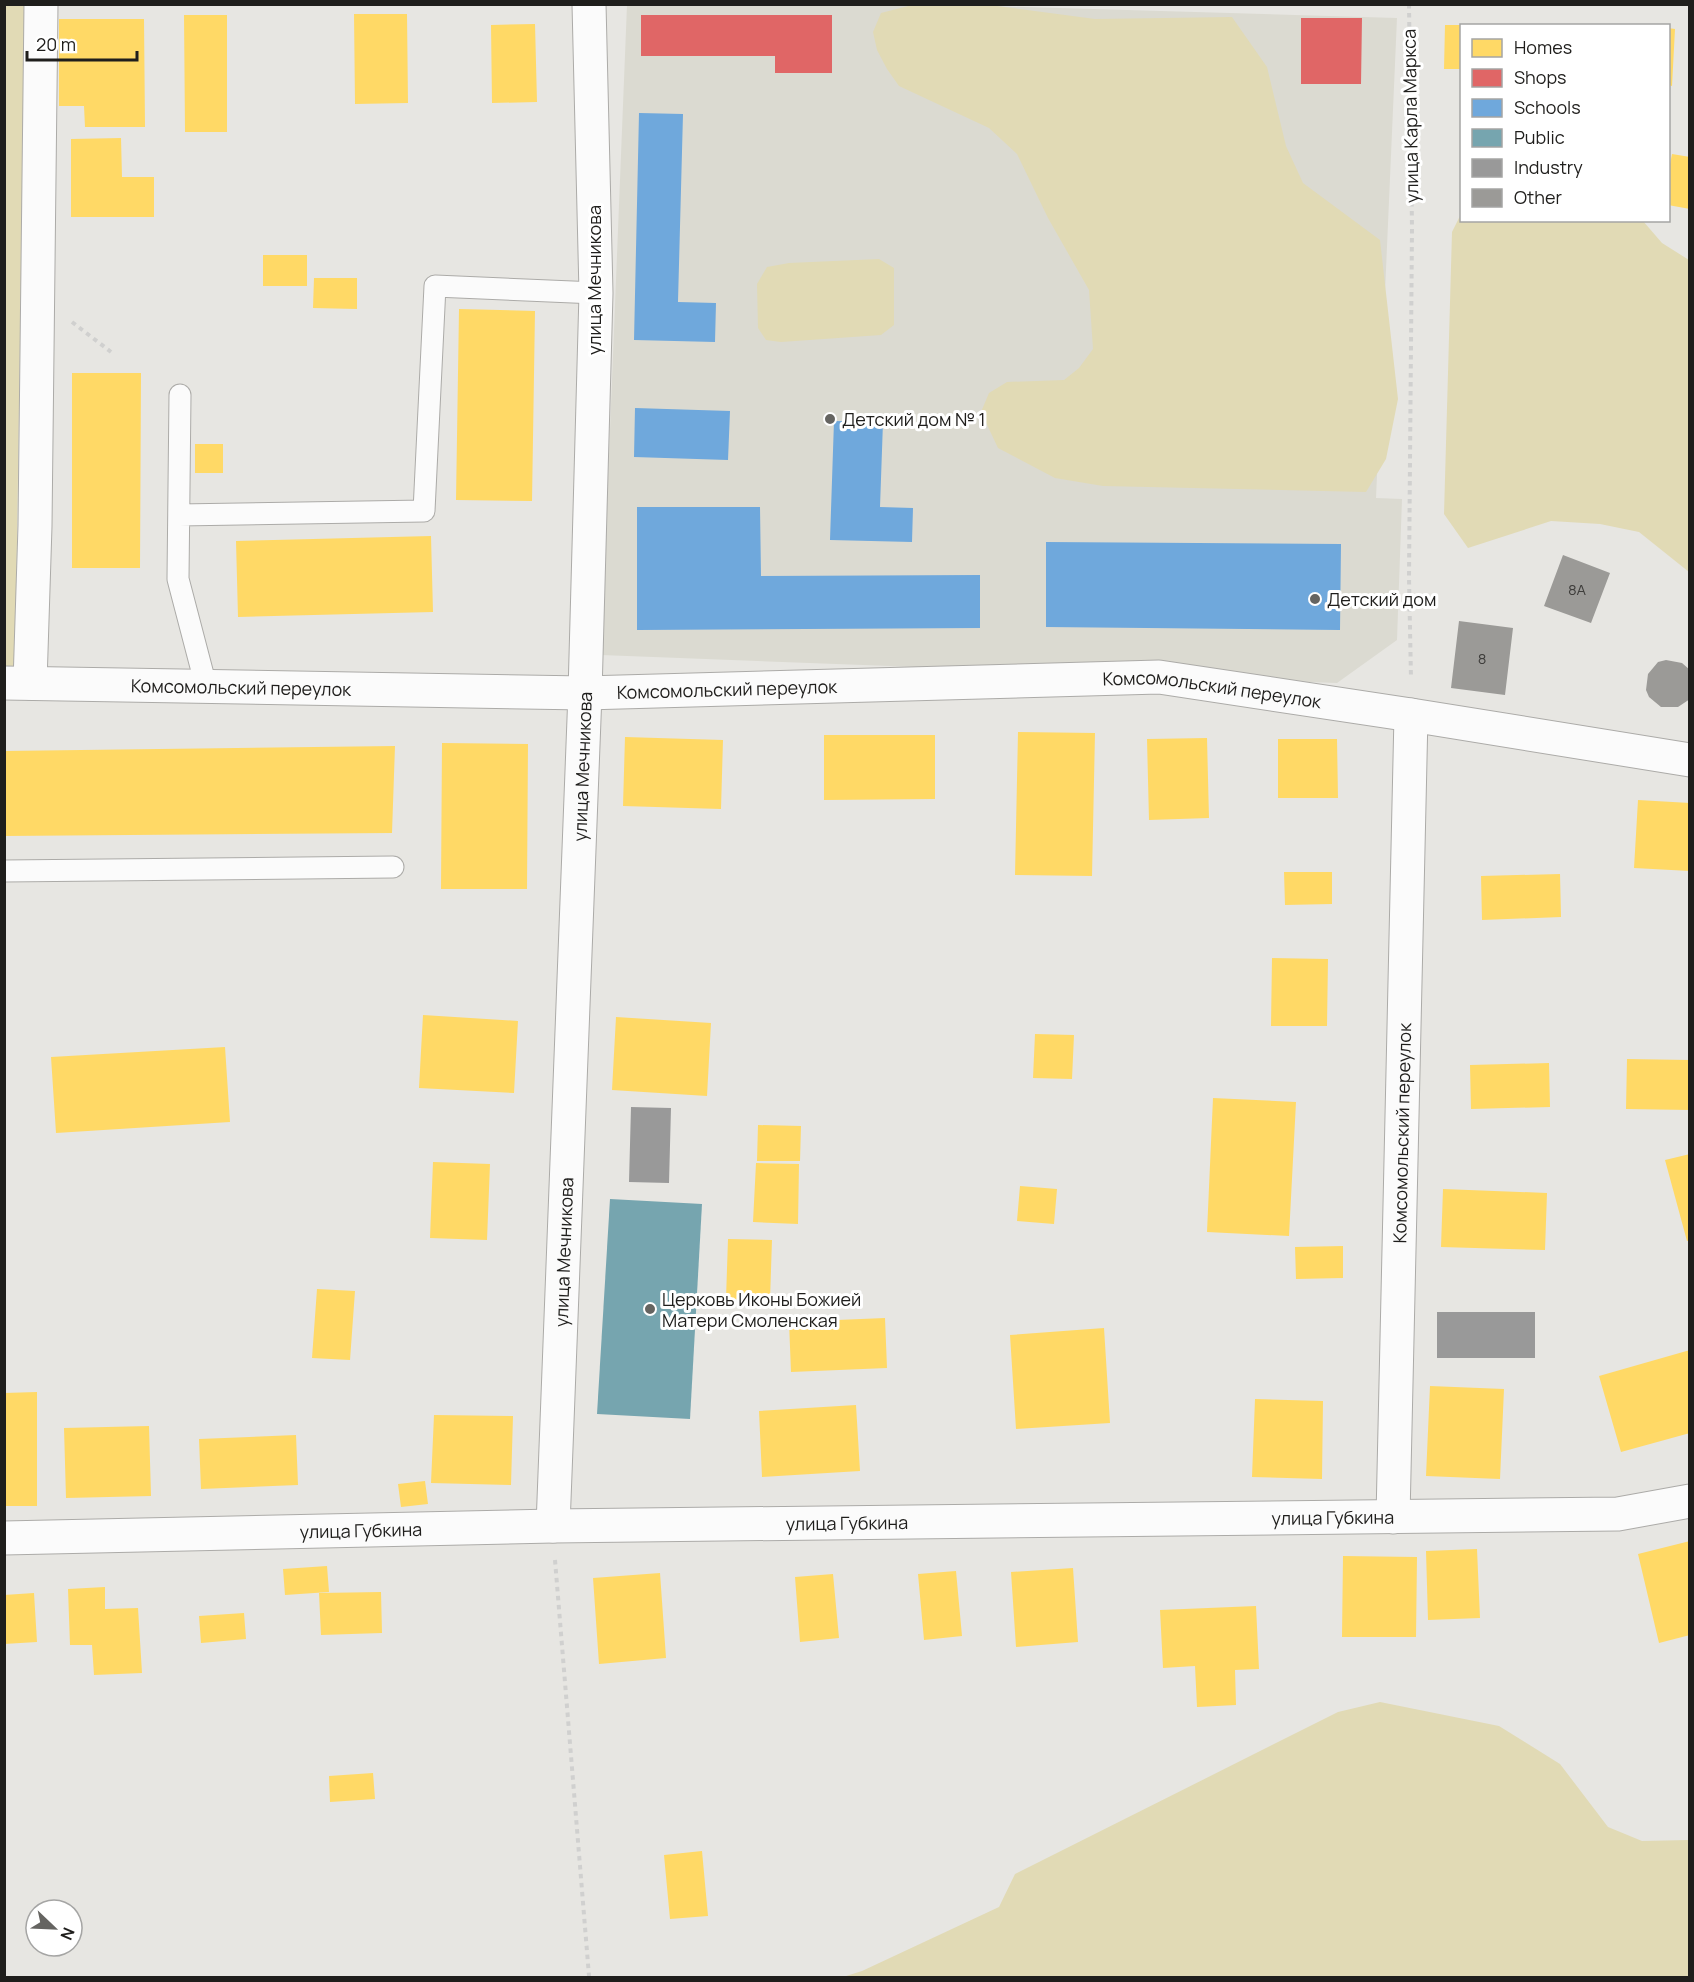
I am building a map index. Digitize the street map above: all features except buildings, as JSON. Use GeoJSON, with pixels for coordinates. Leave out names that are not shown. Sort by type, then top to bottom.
{"type":"FeatureCollection","features":[{"type":"Feature","properties":{"kind":"street"},"geometry":{"type":"LineString","coordinates":[[17,683],[35,526],[40,4]]}},
{"type":"Feature","properties":{"kind":"street","name":"улица Мечникова"},"geometry":{"type":"LineString","coordinates":[[553,1526],[585,693],[596,293],[589,4]]}},
{"type":"Feature","properties":{"kind":"street","name":"Комсомольский переулок"},"geometry":{"type":"LineString","coordinates":[[17,683],[585,693],[1159,677],[1689,760]]}},
{"type":"Feature","properties":{"kind":"street","name":"Комсомольский переулок"},"geometry":{"type":"LineString","coordinates":[[1393,1517],[1411,715]]}},
{"type":"Feature","properties":{"kind":"street","name":"улица Губкина"},"geometry":{"type":"LineString","coordinates":[[4,1538],[553,1526],[1618,1514],[1689,1501]]}},
{"type":"Feature","properties":{"kind":"lane"},"geometry":{"type":"LineString","coordinates":[[179,515],[424,511],[435,286],[596,293]]}},
{"type":"Feature","properties":{"kind":"lane"},"geometry":{"type":"LineString","coordinates":[[180,395],[178,579],[206,686]]}},
{"type":"Feature","properties":{"kind":"lane"},"geometry":{"type":"LineString","coordinates":[[4,871],[393,867]]}},
{"type":"Feature","properties":{"kind":"path","name":"улица Карла Маркса"},"geometry":{"type":"LineString","coordinates":[[1409,4],[1412,228],[1409,577],[1411,715]]}},
{"type":"Feature","properties":{"kind":"path"},"geometry":{"type":"LineString","coordinates":[[553,1526],[587,1977]]}},
{"type":"Feature","properties":{"kind":"shaded area"},"geometry":{"type":"Polygon","coordinates":[[[25,4],[15,674],[5,673],[4,5],[25,4]]]}},
{"type":"Feature","properties":{"kind":"shaded area"},"geometry":{"type":"Polygon","coordinates":[[[916,4],[990,5],[1095,19],[1232,17],[1267,67],[1286,146],[1303,183],[1380,240],[1398,399],[1386,459],[1366,492],[1103,486],[1055,478],[998,448],[981,412],[989,393],[1007,382],[1064,380],[1079,368],[1093,349],[1089,290],[1048,218],[1017,154],[989,128],[899,86],[887,69],[877,50],[873,32],[881,13],[916,4]]]}},
{"type":"Feature","properties":{"kind":"shaded area"},"geometry":{"type":"Polygon","coordinates":[[[627,5],[954,5],[1397,18],[1376,498],[1402,499],[1397,640],[1337,683],[601,655],[627,5]]]}},
{"type":"Feature","properties":{"kind":"shaded area"},"geometry":{"type":"Polygon","coordinates":[[[1460,216],[1460,222],[1644,222],[1662,243],[1689,260],[1689,572],[1639,532],[1600,524],[1551,521],[1468,548],[1444,514],[1452,232],[1460,216]]]}},
{"type":"Feature","properties":{"kind":"shaded area"},"geometry":{"type":"Polygon","coordinates":[[[879,259],[894,268],[894,325],[881,335],[781,342],[766,340],[758,328],[757,284],[767,267],[789,263],[879,259]]]}},
{"type":"Feature","properties":{"kind":"shaded area"},"geometry":{"type":"Polygon","coordinates":[[[1380,1702],[1499,1726],[1560,1764],[1608,1827],[1642,1841],[1689,1840],[1689,1977],[843,1977],[862,1971],[999,1907],[1015,1874],[1338,1712],[1380,1702]]]}},
{"type":"Feature","properties":{"kind":"place","name":"Детский дом № 1"},"geometry":{"type":"Point","coordinates":[830,419]}},
{"type":"Feature","properties":{"kind":"place","name":"Детский дом"},"geometry":{"type":"Point","coordinates":[1315,599]}},
{"type":"Feature","properties":{"kind":"place","name":"Церковь Иконы Божией Матери Смоленская"},"geometry":{"type":"Point","coordinates":[650,1309]}}]}
